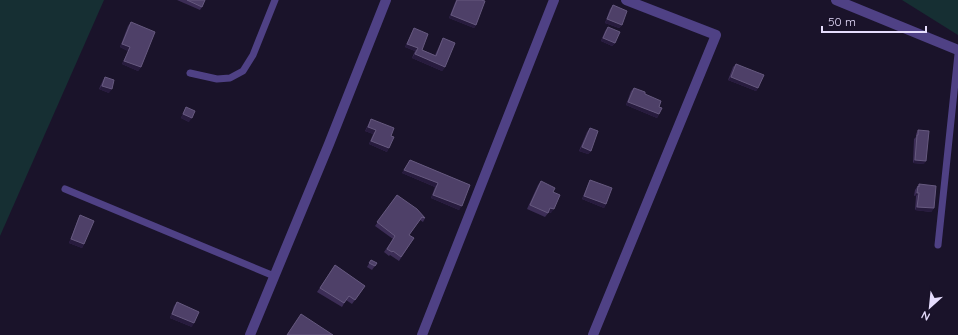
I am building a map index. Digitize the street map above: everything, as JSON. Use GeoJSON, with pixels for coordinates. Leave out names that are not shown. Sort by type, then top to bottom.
{"type":"FeatureCollection","features":[{"type":"Feature","properties":{"kind":"street"},"geometry":{"type":"LineString","coordinates":[[250,335],[386,0]]}},
{"type":"Feature","properties":{"kind":"street"},"geometry":{"type":"LineString","coordinates":[[422,335],[554,0]]}},
{"type":"Feature","properties":{"kind":"street"},"geometry":{"type":"LineString","coordinates":[[593,335],[716,36],[626,0]]}},
{"type":"Feature","properties":{"kind":"street"},"geometry":{"type":"LineString","coordinates":[[836,0],[958,50]]}},
{"type":"Feature","properties":{"kind":"lane"},"geometry":{"type":"LineString","coordinates":[[190,73],[217,79],[230,78],[243,72],[253,55],[275,0]]}},
{"type":"Feature","properties":{"kind":"lane"},"geometry":{"type":"LineString","coordinates":[[938,246],[958,54]]}},
{"type":"Feature","properties":{"kind":"lane"},"geometry":{"type":"LineString","coordinates":[[64,189],[274,276]]}},
{"type":"Feature","properties":{"kind":"green space"},"geometry":{"type":"Polygon","coordinates":[[[0,0],[104,0],[0,236],[0,0]]]}},
{"type":"Feature","properties":{"kind":"green space"},"geometry":{"type":"Polygon","coordinates":[[[902,0],[958,0],[958,35],[902,0]]]}},
{"type":"Feature","properties":{"kind":"building"},"geometry":{"type":"Polygon","coordinates":[[[187,0],[205,0],[202,7],[187,0]]]}},
{"type":"Feature","properties":{"kind":"building"},"geometry":{"type":"Polygon","coordinates":[[[457,0],[485,1],[476,25],[451,15],[457,0]]]}},
{"type":"Feature","properties":{"kind":"building"},"geometry":{"type":"Polygon","coordinates":[[[613,5],[627,11],[622,25],[607,19],[613,5]]]}},
{"type":"Feature","properties":{"kind":"building"},"geometry":{"type":"Polygon","coordinates":[[[131,22],[155,32],[141,67],[124,61],[130,47],[122,44],[131,22]]]}},
{"type":"Feature","properties":{"kind":"building"},"geometry":{"type":"Polygon","coordinates":[[[608,27],[620,32],[615,43],[603,38],[608,27]]]}},
{"type":"Feature","properties":{"kind":"building"},"geometry":{"type":"Polygon","coordinates":[[[414,28],[428,34],[422,50],[436,56],[443,38],[455,43],[445,67],[415,54],[418,48],[407,44],[414,28]]]}},
{"type":"Feature","properties":{"kind":"building"},"geometry":{"type":"Polygon","coordinates":[[[736,64],[764,75],[758,88],[731,77],[736,64]]]}},
{"type":"Feature","properties":{"kind":"building"},"geometry":{"type":"Polygon","coordinates":[[[105,77],[114,80],[112,89],[102,86],[105,77]]]}},
{"type":"Feature","properties":{"kind":"building"},"geometry":{"type":"Polygon","coordinates":[[[634,88],[661,101],[659,107],[662,108],[659,114],[628,102],[634,88]]]}},
{"type":"Feature","properties":{"kind":"building"},"geometry":{"type":"Polygon","coordinates":[[[186,107],[195,111],[192,118],[183,114],[186,107]]]}},
{"type":"Feature","properties":{"kind":"building"},"geometry":{"type":"Polygon","coordinates":[[[371,119],[394,128],[391,136],[394,137],[389,148],[371,141],[376,130],[368,127],[371,119]]]}},
{"type":"Feature","properties":{"kind":"building"},"geometry":{"type":"Polygon","coordinates":[[[590,128],[598,131],[591,151],[582,147],[590,128]]]}},
{"type":"Feature","properties":{"kind":"building"},"geometry":{"type":"Polygon","coordinates":[[[918,130],[929,131],[926,161],[915,160],[918,130]]]}},
{"type":"Feature","properties":{"kind":"building"},"geometry":{"type":"Polygon","coordinates":[[[410,160],[470,185],[462,206],[433,195],[438,183],[404,170],[410,160]]]}},
{"type":"Feature","properties":{"kind":"building"},"geometry":{"type":"Polygon","coordinates":[[[590,180],[612,188],[606,204],[584,196],[590,180]]]}},
{"type":"Feature","properties":{"kind":"building"},"geometry":{"type":"Polygon","coordinates":[[[541,181],[555,188],[553,192],[560,195],[554,209],[550,208],[548,213],[530,205],[541,181]]]}},
{"type":"Feature","properties":{"kind":"building"},"geometry":{"type":"Polygon","coordinates":[[[919,184],[936,186],[934,208],[917,207],[919,193],[917,193],[919,184]]]}},
{"type":"Feature","properties":{"kind":"building"},"geometry":{"type":"Polygon","coordinates":[[[397,195],[417,209],[425,218],[422,217],[409,235],[414,238],[401,257],[393,251],[392,252],[387,249],[395,236],[377,222],[397,195]]]}},
{"type":"Feature","properties":{"kind":"building"},"geometry":{"type":"Polygon","coordinates":[[[80,215],[94,221],[84,244],[71,239],[80,215]]]}},
{"type":"Feature","properties":{"kind":"building"},"geometry":{"type":"Polygon","coordinates":[[[371,260],[377,263],[375,266],[369,263],[371,260]]]}},
{"type":"Feature","properties":{"kind":"building"},"geometry":{"type":"Polygon","coordinates":[[[335,265],[365,286],[355,300],[349,296],[344,303],[320,288],[335,265]]]}},
{"type":"Feature","properties":{"kind":"building"},"geometry":{"type":"Polygon","coordinates":[[[177,302],[199,312],[194,323],[172,314],[177,302]]]}},
{"type":"Feature","properties":{"kind":"building"},"geometry":{"type":"Polygon","coordinates":[[[301,314],[333,335],[287,335],[301,314]]]}}]}
